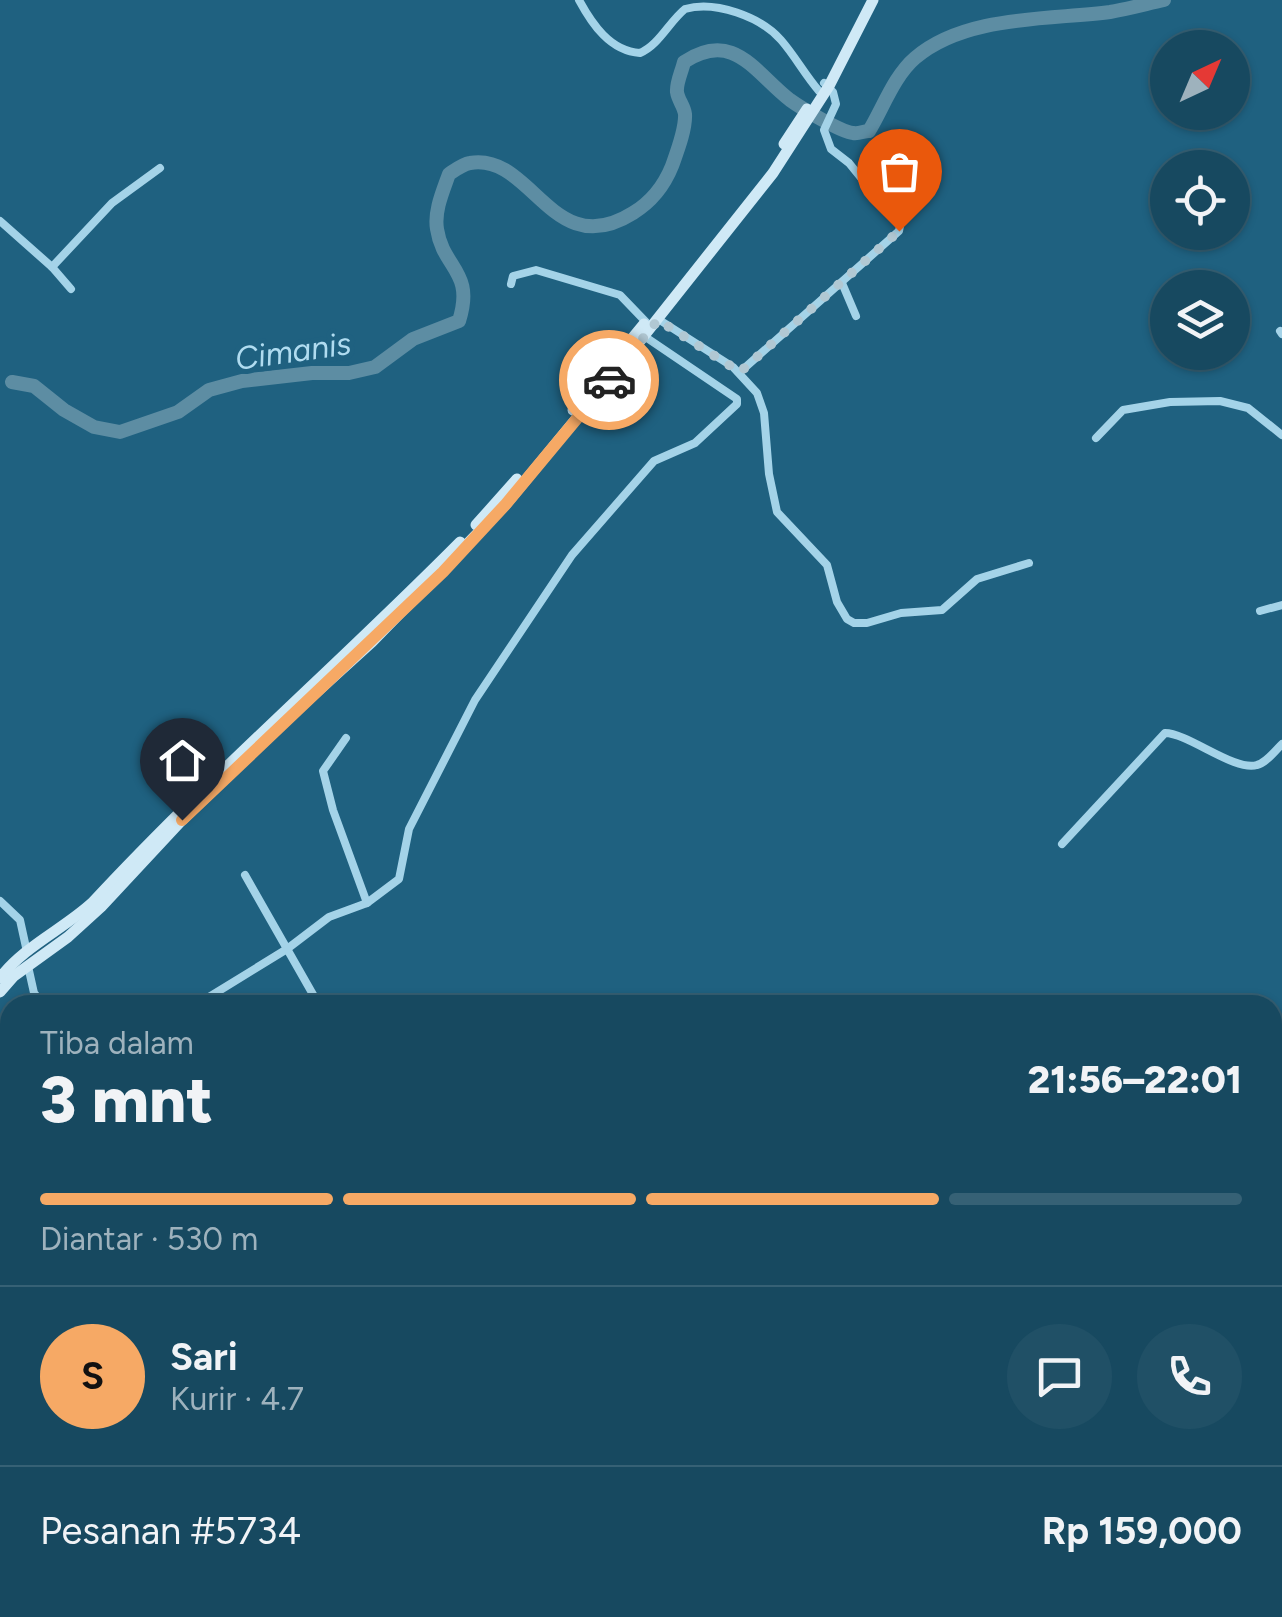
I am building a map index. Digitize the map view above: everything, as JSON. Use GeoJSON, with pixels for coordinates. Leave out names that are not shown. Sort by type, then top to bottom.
{"type":"FeatureCollection","features":[{"type":"Feature","properties":{"kind":"main road"},"geometry":{"type":"LineString","coordinates":[[0,978],[70,924],[243,748],[377,626],[456,547],[652,321],[802,123],[870,0]]}},
{"type":"Feature","properties":{"kind":"main road"},"geometry":{"type":"LineString","coordinates":[[0,992],[28,958],[68,936],[101,907],[182,820],[443,572],[506,504],[644,336],[652,321]]}},
{"type":"Feature","properties":{"kind":"street"},"geometry":{"type":"LineString","coordinates":[[578,0],[604,36],[619,48],[640,53],[650,48],[694,3],[736,6],[776,35],[836,104],[824,130],[831,150],[849,163],[900,226],[899,231],[740,372]]}},
{"type":"Feature","properties":{"kind":"street"},"geometry":{"type":"LineString","coordinates":[[52,268],[112,203],[160,168]]}},
{"type":"Feature","properties":{"kind":"street"},"geometry":{"type":"LineString","coordinates":[[0,221],[71,289]]}},
{"type":"Feature","properties":{"kind":"street"},"geometry":{"type":"LineString","coordinates":[[511,284],[513,276],[536,270],[620,295],[652,321],[740,372],[757,394],[764,412],[769,474],[777,512],[822,558],[837,602],[854,623],[901,613],[942,610],[977,579],[1030,563]]}},
{"type":"Feature","properties":{"kind":"street"},"geometry":{"type":"LineString","coordinates":[[842,283],[856,316]]}},
{"type":"Feature","properties":{"kind":"street"},"geometry":{"type":"LineString","coordinates":[[212,995],[287,949],[329,917],[366,902],[399,880],[410,829],[474,700],[572,555],[646,468],[658,458],[695,444],[737,404],[737,399],[644,336]]}},
{"type":"Feature","properties":{"kind":"street"},"geometry":{"type":"LineString","coordinates":[[1096,438],[1122,410],[1170,402],[1220,401],[1248,408],[1282,435]]}},
{"type":"Feature","properties":{"kind":"street"},"geometry":{"type":"LineString","coordinates":[[1260,611],[1282,605]]}},
{"type":"Feature","properties":{"kind":"street"},"geometry":{"type":"LineString","coordinates":[[1062,844],[1165,733],[1252,766],[1260,764],[1282,744]]}},
{"type":"Feature","properties":{"kind":"street"},"geometry":{"type":"LineString","coordinates":[[346,738],[322,771],[366,902]]}},
{"type":"Feature","properties":{"kind":"street"},"geometry":{"type":"LineString","coordinates":[[244,875],[313,995]]}},
{"type":"Feature","properties":{"kind":"street"},"geometry":{"type":"LineString","coordinates":[[0,892],[1,902],[20,920],[36,995]]}},
{"type":"Feature","properties":{"kind":"waterway","name":"Cimanis"},"geometry":{"type":"LineString","coordinates":[[12,382],[34,386],[94,427],[120,432],[178,412],[209,390],[242,381],[349,373],[375,367],[413,339],[459,321],[463,304],[461,280],[440,242],[436,222],[449,174],[467,164],[491,164],[510,173],[562,217],[582,225],[605,225],[633,213],[656,193],[672,166],[685,120],[678,81],[684,62],[701,53],[717,50],[743,58],[795,104],[840,129],[857,133],[869,131],[895,83],[915,58],[958,34],[1008,22],[1110,12],[1164,0]]}},
{"type":"Feature","properties":{"kind":"way so far"},"geometry":{"type":"LineString","coordinates":[[609,380],[658,320],[740,372],[899,231]]}},
{"type":"Feature","properties":{"kind":"route"},"geometry":{"type":"LineString","coordinates":[[182,820],[443,572],[506,504],[609,380]]}}]}
